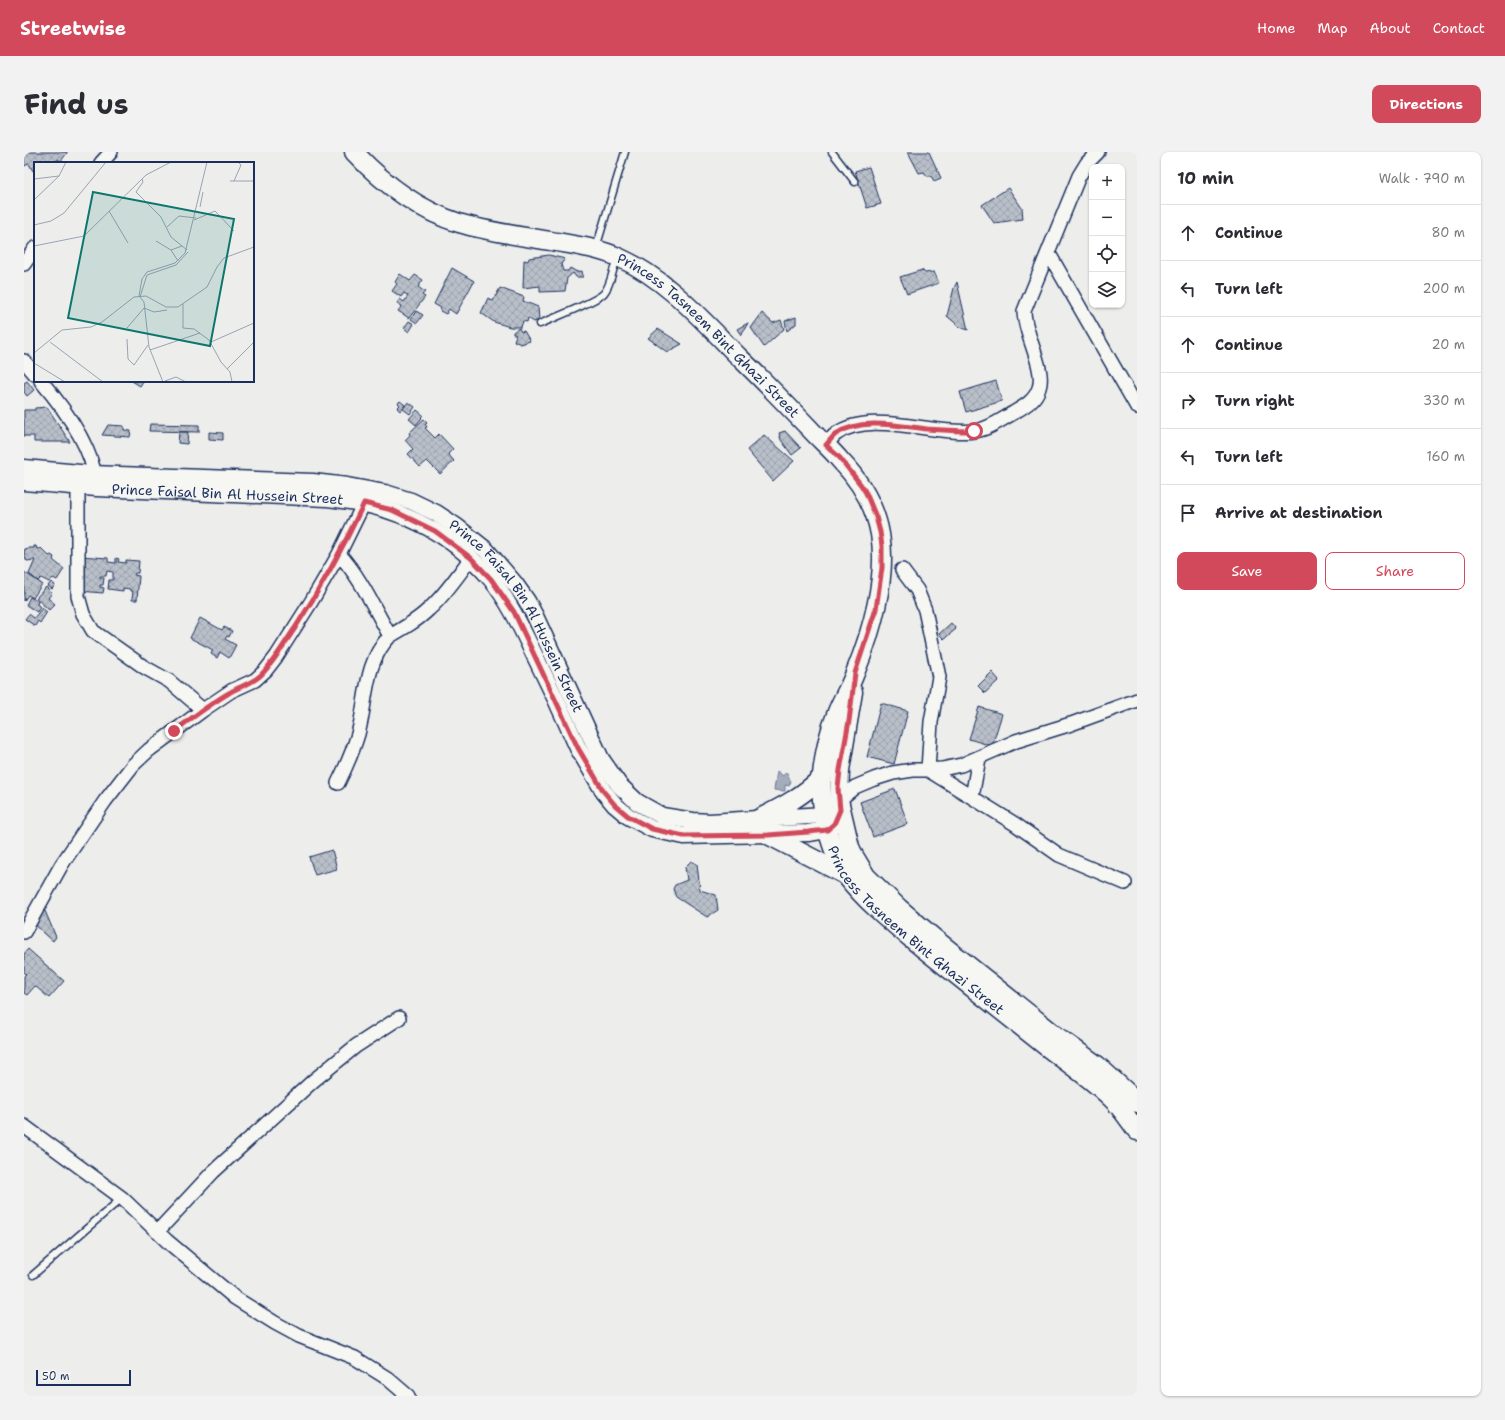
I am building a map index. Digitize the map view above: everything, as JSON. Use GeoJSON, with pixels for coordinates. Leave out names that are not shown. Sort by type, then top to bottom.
{"type":"FeatureCollection","features":[{"type":"Feature","properties":{"kind":"main road","name":"Princess Tasneem Bint Ghazi Street"},"geometry":{"type":"LineString","coordinates":[[354,152],[372,171],[390,186],[414,202],[442,217],[483,229],[595,249],[617,257],[648,273],[684,304],[840,458],[866,493],[876,517],[882,546],[882,568],[876,609],[855,673],[836,715],[828,741],[822,777],[833,823],[837,859],[846,875],[866,898],[901,930],[1095,1084],[1114,1101],[1137,1131]]}},
{"type":"Feature","properties":{"kind":"main road","name":"Princess Tasneem Bint Ghazi Street"},"geometry":{"type":"LineString","coordinates":[[855,673],[849,721],[840,770],[839,800],[833,823],[866,876],[934,938],[1054,1034],[1097,1065],[1137,1104]]}},
{"type":"Feature","properties":{"kind":"main road"},"geometry":{"type":"LineString","coordinates":[[758,819],[796,799],[810,789],[822,777]]}},
{"type":"Feature","properties":{"kind":"main road"},"geometry":{"type":"LineString","coordinates":[[768,835],[846,875]]}},
{"type":"Feature","properties":{"kind":"street"},"geometry":{"type":"LineString","coordinates":[[102,162],[111,152]]}},
{"type":"Feature","properties":{"kind":"street"},"geometry":{"type":"LineString","coordinates":[[826,445],[837,434],[849,428],[868,424],[962,431],[981,430],[989,427],[1029,403],[1039,389],[1040,380],[1039,368],[1026,330],[1024,312],[1079,176],[1087,163],[1098,152]]}},
{"type":"Feature","properties":{"kind":"street"},"geometry":{"type":"LineString","coordinates":[[24,264],[34,249]]}},
{"type":"Feature","properties":{"kind":"street"},"geometry":{"type":"LineString","coordinates":[[1048,252],[1137,408]]}},
{"type":"Feature","properties":{"kind":"street"},"geometry":{"type":"LineString","coordinates":[[24,361],[34,373]]}},
{"type":"Feature","properties":{"kind":"street"},"geometry":{"type":"LineString","coordinates":[[42,382],[70,419],[86,450],[96,481]]}},
{"type":"Feature","properties":{"kind":"street","name":"Prince Faisal Bin Al Hussein Street"},"geometry":{"type":"LineString","coordinates":[[24,468],[78,479],[327,498],[364,503],[392,510],[435,531],[471,558],[491,579],[514,612],[578,748],[604,792],[615,805],[639,823],[652,829],[684,836],[768,835],[808,832],[833,823]]}},
{"type":"Feature","properties":{"kind":"street"},"geometry":{"type":"LineString","coordinates":[[78,479],[78,596],[87,622],[94,631],[144,666],[169,681],[203,710]]}},
{"type":"Feature","properties":{"kind":"street","name":"Prince Faisal Bin Al Hussein Street"},"geometry":{"type":"LineString","coordinates":[[24,482],[78,479]]}},
{"type":"Feature","properties":{"kind":"street","name":"Prince Faisal Bin Al Hussein Street"},"geometry":{"type":"LineString","coordinates":[[96,481],[313,482],[374,490],[399,497],[436,513],[457,527],[486,550],[523,595],[535,616],[601,759],[611,775],[628,795],[648,809],[662,816],[673,819],[710,822],[758,819],[833,823]]}},
{"type":"Feature","properties":{"kind":"street"},"geometry":{"type":"LineString","coordinates":[[24,932],[62,864],[104,801],[127,772],[148,750],[203,710],[231,692],[255,680],[266,670],[311,602],[339,554],[364,503]]}},
{"type":"Feature","properties":{"kind":"street"},"geometry":{"type":"LineString","coordinates":[[339,554],[350,566],[362,585],[390,636]]}},
{"type":"Feature","properties":{"kind":"street"},"geometry":{"type":"LineString","coordinates":[[338,783],[358,734],[369,675],[383,644],[390,636],[417,619],[429,609],[471,558]]}},
{"type":"Feature","properties":{"kind":"street"},"geometry":{"type":"LineString","coordinates":[[902,570],[917,590],[924,610],[939,677],[931,722],[928,770]]}},
{"type":"Feature","properties":{"kind":"street"},"geometry":{"type":"LineString","coordinates":[[839,800],[856,787],[874,779],[893,773],[913,770],[957,767],[1016,741],[1071,724],[1137,700]]}},
{"type":"Feature","properties":{"kind":"street"},"geometry":{"type":"LineString","coordinates":[[972,797],[979,758]]}},
{"type":"Feature","properties":{"kind":"street"},"geometry":{"type":"LineString","coordinates":[[928,770],[1015,824],[1059,855],[1125,883]]}},
{"type":"Feature","properties":{"kind":"street"},"geometry":{"type":"LineString","coordinates":[[157,1232],[213,1172],[314,1081],[356,1046],[399,1018]]}},
{"type":"Feature","properties":{"kind":"street"},"geometry":{"type":"LineString","coordinates":[[24,1126],[122,1198],[157,1232],[235,1298],[274,1323],[299,1336],[355,1358],[387,1378],[408,1396]]}},
{"type":"Feature","properties":{"kind":"lane"},"geometry":{"type":"LineString","coordinates":[[595,249],[625,152]]}},
{"type":"Feature","properties":{"kind":"lane"},"geometry":{"type":"LineString","coordinates":[[832,152],[855,182]]}},
{"type":"Feature","properties":{"kind":"lane"},"geometry":{"type":"LineString","coordinates":[[540,324],[604,293],[617,257]]}},
{"type":"Feature","properties":{"kind":"lane"},"geometry":{"type":"LineString","coordinates":[[33,1275],[122,1198]]}},
{"type":"Feature","properties":{"kind":"water"},"geometry":{"type":"Polygon","coordinates":[[[777,771],[783,776],[786,772],[791,781],[789,786],[785,785],[785,791],[774,790],[777,771]]]}},
{"type":"Feature","properties":{"kind":"building"},"geometry":{"type":"Polygon","coordinates":[[[24,152],[67,152],[61,161],[58,159],[56,162],[34,162],[33,171],[29,164],[24,166],[24,152]]]}},
{"type":"Feature","properties":{"kind":"building"},"geometry":{"type":"Polygon","coordinates":[[[908,152],[929,152],[941,178],[934,181],[931,176],[927,176],[924,172],[919,173],[908,152]]]}},
{"type":"Feature","properties":{"kind":"building"},"geometry":{"type":"Polygon","coordinates":[[[869,167],[881,204],[867,208],[855,171],[869,167]]]}},
{"type":"Feature","properties":{"kind":"building"},"geometry":{"type":"Polygon","coordinates":[[[1008,188],[1022,208],[1023,219],[994,223],[982,205],[1008,188]]]}},
{"type":"Feature","properties":{"kind":"building"},"geometry":{"type":"Polygon","coordinates":[[[549,255],[565,259],[561,264],[563,271],[568,271],[570,268],[577,272],[582,271],[583,277],[576,277],[573,273],[567,278],[565,291],[540,292],[540,286],[523,288],[524,260],[528,261],[529,258],[549,255]]]}},
{"type":"Feature","properties":{"kind":"building"},"geometry":{"type":"Polygon","coordinates":[[[452,268],[474,281],[456,314],[449,309],[446,314],[440,311],[441,308],[434,304],[452,268]]]}},
{"type":"Feature","properties":{"kind":"building"},"geometry":{"type":"Polygon","coordinates":[[[922,270],[925,273],[934,272],[939,283],[907,294],[900,277],[922,270]]]}},
{"type":"Feature","properties":{"kind":"building"},"geometry":{"type":"Polygon","coordinates":[[[400,274],[410,281],[415,275],[423,280],[418,287],[425,292],[422,295],[425,297],[409,318],[398,311],[402,306],[397,303],[400,299],[404,302],[408,296],[404,293],[401,297],[392,291],[397,284],[395,282],[400,274]]]}},
{"type":"Feature","properties":{"kind":"building"},"geometry":{"type":"Polygon","coordinates":[[[957,282],[968,330],[960,327],[947,316],[957,282]]]}},
{"type":"Feature","properties":{"kind":"building"},"geometry":{"type":"Polygon","coordinates":[[[500,288],[524,297],[523,301],[538,307],[539,320],[534,322],[528,318],[527,322],[523,321],[521,327],[510,327],[494,322],[481,313],[488,298],[493,301],[500,288]]]}},
{"type":"Feature","properties":{"kind":"building"},"geometry":{"type":"Polygon","coordinates":[[[416,311],[423,315],[417,323],[411,319],[416,311]]]}},
{"type":"Feature","properties":{"kind":"building"},"geometry":{"type":"Polygon","coordinates":[[[762,313],[773,323],[781,320],[784,329],[764,347],[751,328],[762,313]]]}},
{"type":"Feature","properties":{"kind":"building"},"geometry":{"type":"Polygon","coordinates":[[[796,317],[796,324],[787,331],[785,321],[796,317]]]}},
{"type":"Feature","properties":{"kind":"building"},"geometry":{"type":"Polygon","coordinates":[[[409,321],[414,324],[409,332],[404,328],[409,321]]]}},
{"type":"Feature","properties":{"kind":"building"},"geometry":{"type":"Polygon","coordinates":[[[748,323],[741,335],[737,329],[748,323]]]}},
{"type":"Feature","properties":{"kind":"building"},"geometry":{"type":"Polygon","coordinates":[[[519,328],[521,332],[524,331],[530,341],[521,344],[514,341],[516,335],[513,334],[513,332],[519,328]]]}},
{"type":"Feature","properties":{"kind":"building"},"geometry":{"type":"Polygon","coordinates":[[[658,329],[682,344],[667,352],[648,338],[658,329]]]}},
{"type":"Feature","properties":{"kind":"building"},"geometry":{"type":"Polygon","coordinates":[[[27,381],[34,390],[27,396],[24,392],[24,383],[27,381]]]}},
{"type":"Feature","properties":{"kind":"building"},"geometry":{"type":"Polygon","coordinates":[[[996,381],[1002,401],[966,412],[960,392],[996,381]]]}},
{"type":"Feature","properties":{"kind":"building"},"geometry":{"type":"Polygon","coordinates":[[[134,382],[142,382],[140,386],[134,382]]]}},
{"type":"Feature","properties":{"kind":"building"},"geometry":{"type":"Polygon","coordinates":[[[400,401],[405,405],[400,411],[397,408],[400,405],[398,403],[400,401]]]}},
{"type":"Feature","properties":{"kind":"building"},"geometry":{"type":"Polygon","coordinates":[[[408,402],[415,407],[410,414],[403,409],[408,402]]]}},
{"type":"Feature","properties":{"kind":"building"},"geometry":{"type":"Polygon","coordinates":[[[47,407],[70,442],[34,442],[34,436],[24,436],[24,410],[35,410],[35,408],[47,407]]]}},
{"type":"Feature","properties":{"kind":"building"},"geometry":{"type":"Polygon","coordinates":[[[417,410],[423,415],[416,425],[409,419],[417,410]]]}},
{"type":"Feature","properties":{"kind":"building"},"geometry":{"type":"Polygon","coordinates":[[[424,419],[427,422],[425,424],[427,427],[425,428],[435,438],[439,434],[453,449],[448,454],[454,461],[440,474],[427,461],[420,467],[408,454],[413,449],[405,440],[410,435],[409,433],[424,419]]]}},
{"type":"Feature","properties":{"kind":"building"},"geometry":{"type":"Polygon","coordinates":[[[150,424],[199,425],[199,432],[149,431],[150,424]]]}},
{"type":"Feature","properties":{"kind":"building"},"geometry":{"type":"Polygon","coordinates":[[[108,425],[124,426],[124,430],[131,431],[130,437],[102,435],[108,425]]]}},
{"type":"Feature","properties":{"kind":"building"},"geometry":{"type":"Polygon","coordinates":[[[785,431],[801,448],[792,455],[781,440],[779,433],[785,431]]]}},
{"type":"Feature","properties":{"kind":"building"},"geometry":{"type":"Polygon","coordinates":[[[179,432],[188,432],[187,444],[178,443],[179,432]]]}},
{"type":"Feature","properties":{"kind":"building"},"geometry":{"type":"Polygon","coordinates":[[[209,432],[223,433],[223,440],[209,439],[209,432]]]}},
{"type":"Feature","properties":{"kind":"building"},"geometry":{"type":"Polygon","coordinates":[[[764,435],[794,461],[773,481],[747,450],[764,435]]]}},
{"type":"Feature","properties":{"kind":"building"},"geometry":{"type":"Polygon","coordinates":[[[34,546],[36,546],[37,549],[41,548],[49,556],[51,555],[54,557],[53,560],[64,569],[57,580],[53,578],[49,582],[41,578],[38,581],[29,574],[35,560],[27,561],[24,552],[25,549],[34,548],[34,546]]]}},
{"type":"Feature","properties":{"kind":"building"},"geometry":{"type":"Polygon","coordinates":[[[80,556],[108,558],[108,562],[116,563],[116,558],[119,559],[118,562],[126,563],[126,560],[139,561],[138,573],[135,573],[134,575],[139,576],[137,600],[132,600],[133,591],[130,591],[130,589],[123,588],[123,591],[108,589],[109,580],[113,580],[113,572],[107,571],[106,576],[100,576],[100,578],[104,578],[103,585],[100,585],[100,587],[104,588],[103,593],[80,591],[82,568],[85,568],[85,565],[79,565],[80,556]]]}},
{"type":"Feature","properties":{"kind":"building"},"geometry":{"type":"Polygon","coordinates":[[[24,572],[42,584],[33,598],[28,595],[24,601],[24,572]]]}},
{"type":"Feature","properties":{"kind":"building"},"geometry":{"type":"Polygon","coordinates":[[[51,582],[55,585],[52,589],[48,586],[51,582]]]}},
{"type":"Feature","properties":{"kind":"building"},"geometry":{"type":"Polygon","coordinates":[[[46,587],[52,593],[48,598],[55,604],[49,610],[36,598],[46,587]]]}},
{"type":"Feature","properties":{"kind":"building"},"geometry":{"type":"Polygon","coordinates":[[[30,597],[38,601],[37,604],[40,607],[37,612],[26,605],[30,597]]]}},
{"type":"Feature","properties":{"kind":"building"},"geometry":{"type":"Polygon","coordinates":[[[42,608],[47,612],[40,623],[38,621],[35,626],[25,619],[29,614],[34,618],[42,608]]]}},
{"type":"Feature","properties":{"kind":"building"},"geometry":{"type":"Polygon","coordinates":[[[200,618],[222,630],[224,627],[232,631],[229,637],[227,636],[225,639],[236,645],[229,658],[220,652],[217,658],[211,654],[213,650],[190,638],[200,618]]]}},
{"type":"Feature","properties":{"kind":"building"},"geometry":{"type":"Polygon","coordinates":[[[951,623],[956,629],[944,639],[939,634],[951,623]]]}},
{"type":"Feature","properties":{"kind":"building"},"geometry":{"type":"Polygon","coordinates":[[[992,672],[999,680],[985,693],[978,686],[992,672]]]}},
{"type":"Feature","properties":{"kind":"building"},"geometry":{"type":"Polygon","coordinates":[[[881,703],[908,711],[894,764],[867,757],[881,703]]]}},
{"type":"Feature","properties":{"kind":"building"},"geometry":{"type":"Polygon","coordinates":[[[979,707],[1002,714],[992,746],[969,739],[979,707]]]}},
{"type":"Feature","properties":{"kind":"building"},"geometry":{"type":"Polygon","coordinates":[[[895,789],[908,824],[873,837],[860,802],[895,789]]]}},
{"type":"Feature","properties":{"kind":"building"},"geometry":{"type":"Polygon","coordinates":[[[332,850],[337,869],[315,875],[309,857],[332,850]]]}},
{"type":"Feature","properties":{"kind":"building"},"geometry":{"type":"Polygon","coordinates":[[[691,861],[697,864],[700,890],[716,895],[718,910],[707,917],[676,897],[673,889],[675,885],[687,880],[685,867],[691,861]]]}},
{"type":"Feature","properties":{"kind":"building"},"geometry":{"type":"Polygon","coordinates":[[[41,909],[45,911],[56,937],[53,941],[33,923],[41,909]]]}},
{"type":"Feature","properties":{"kind":"building"},"geometry":{"type":"Polygon","coordinates":[[[28,949],[64,981],[49,998],[35,986],[27,995],[24,993],[24,976],[26,974],[24,972],[24,954],[28,949]]]}},
{"type":"Feature","properties":{"kind":"route"},"geometry":{"type":"LineString","coordinates":[[174,731],[217,700],[255,680],[266,670],[311,602],[339,554],[364,503],[392,510],[435,531],[471,558],[491,579],[514,612],[578,748],[590,770],[604,792],[615,805],[628,816],[652,829],[684,836],[768,835],[827,830],[834,824],[840,810],[838,788],[855,673],[876,609],[882,568],[882,546],[876,517],[866,493],[840,458],[826,445],[837,434],[849,428],[868,424],[974,431]]}}]}
